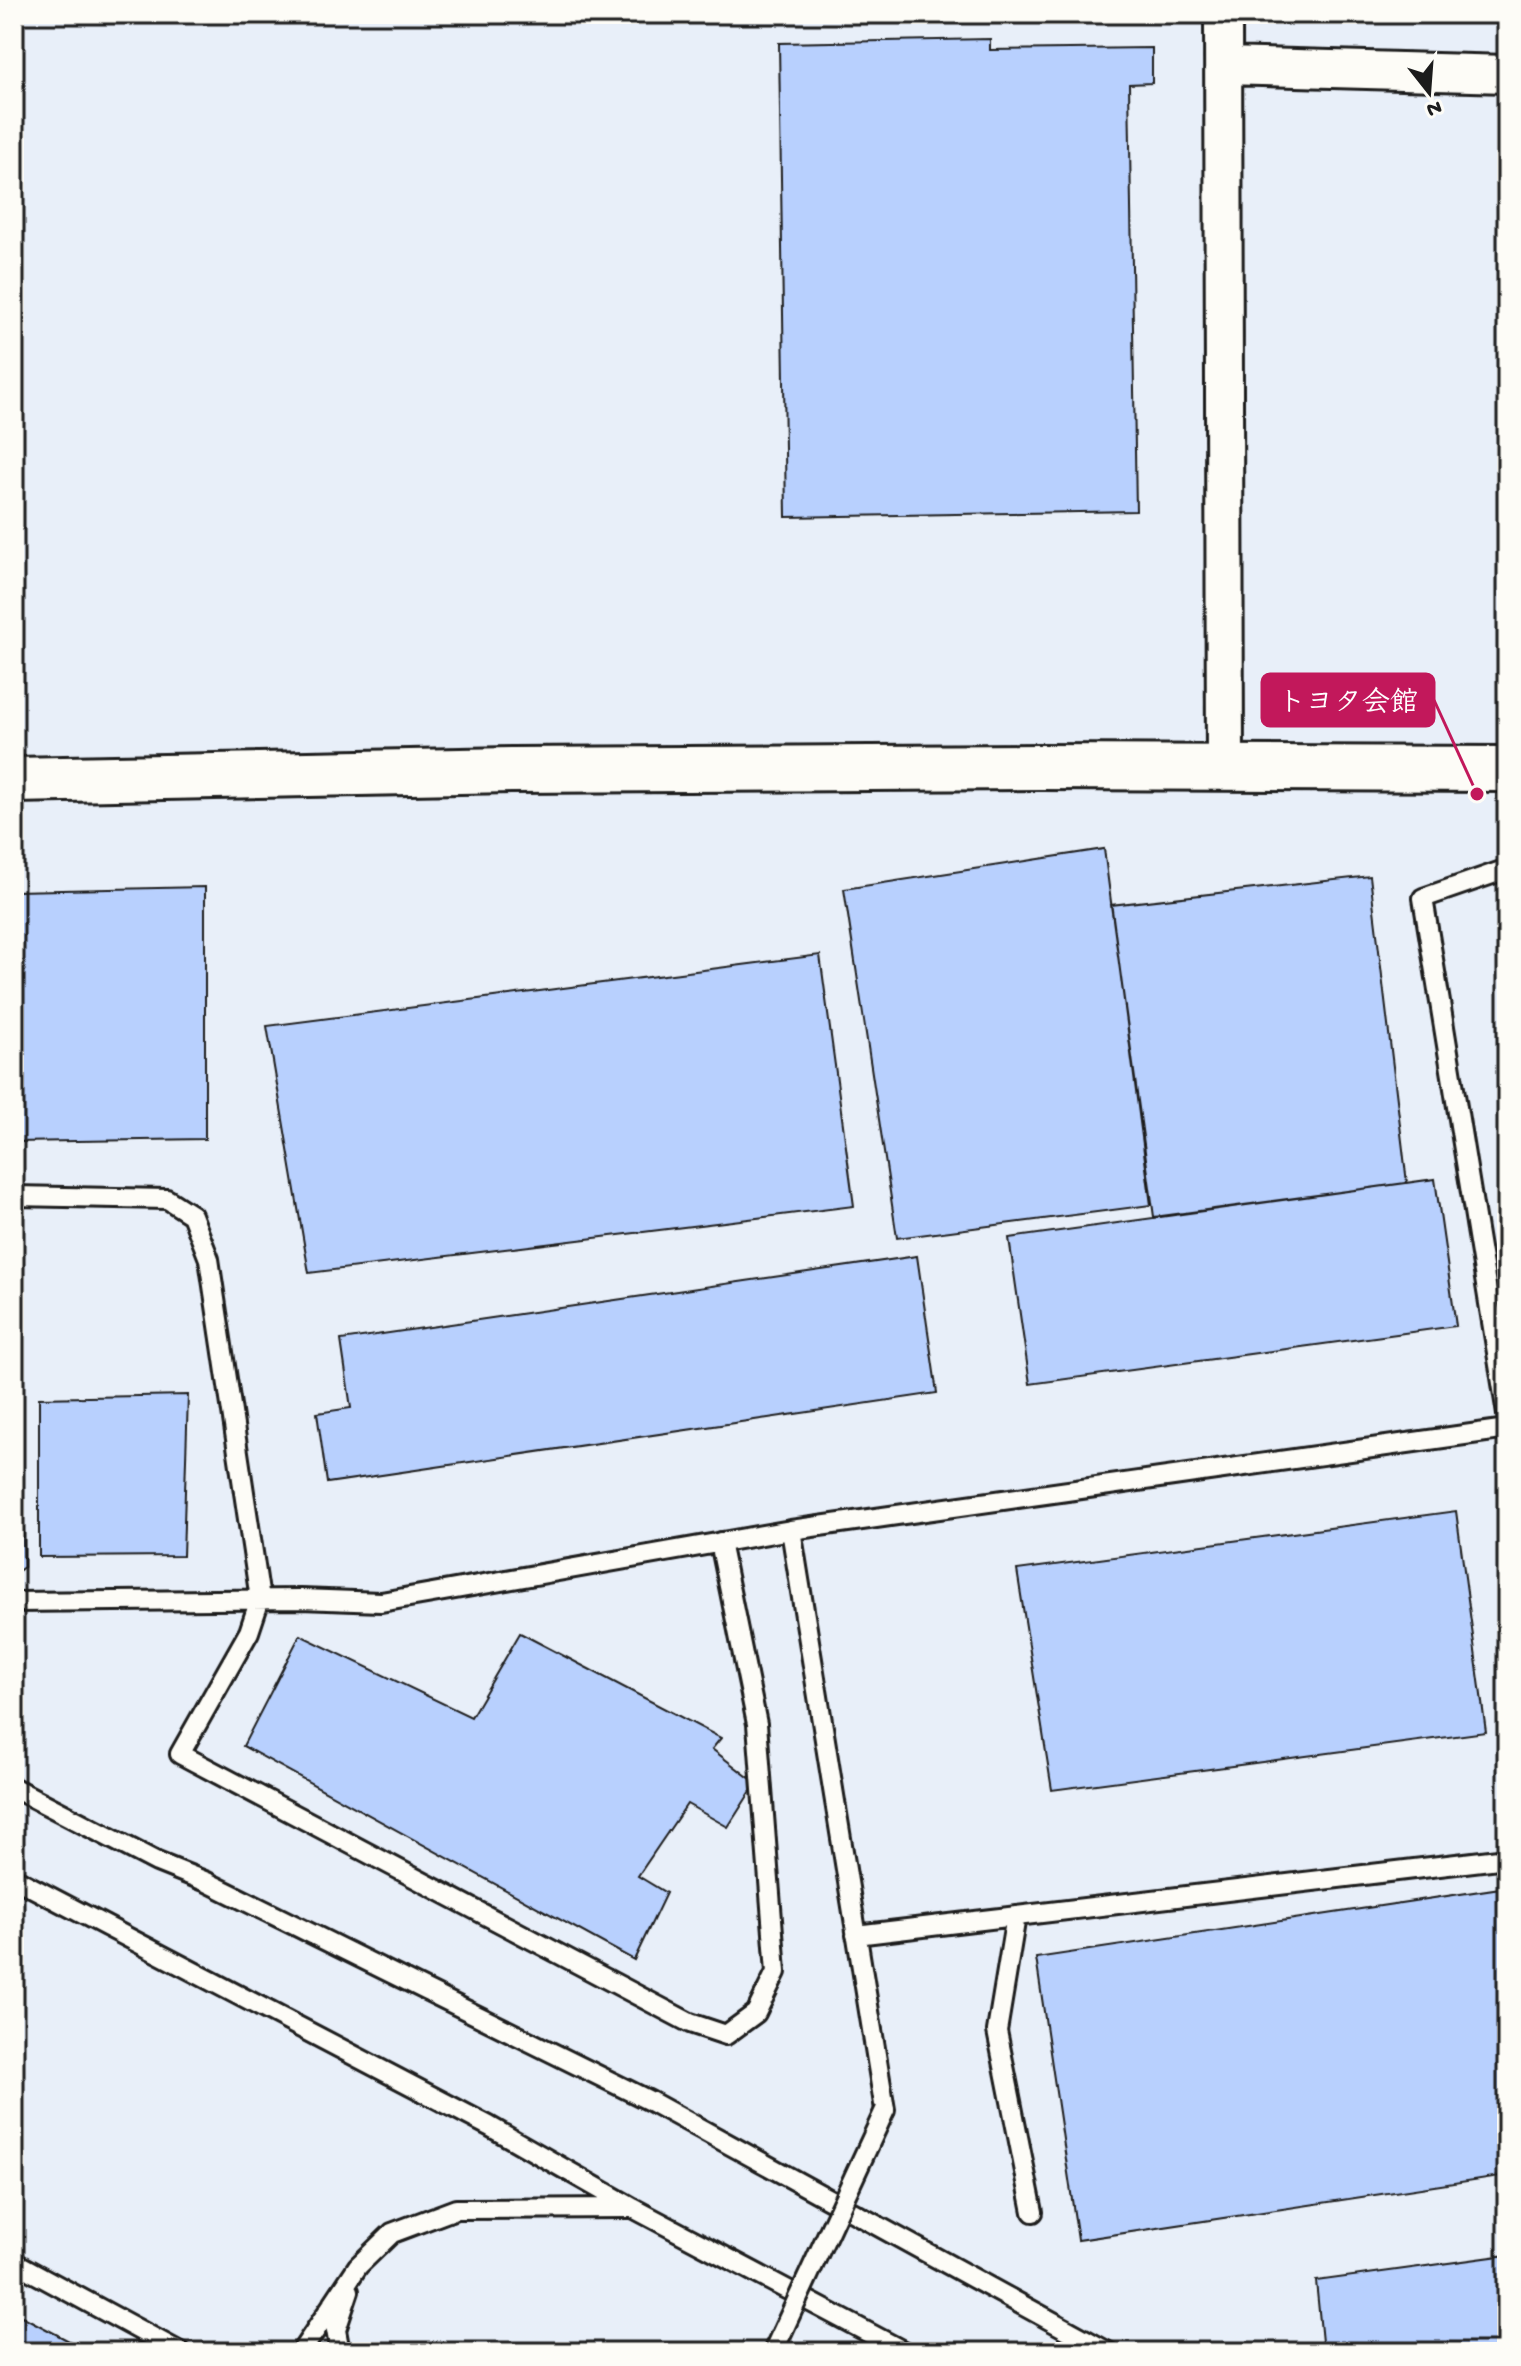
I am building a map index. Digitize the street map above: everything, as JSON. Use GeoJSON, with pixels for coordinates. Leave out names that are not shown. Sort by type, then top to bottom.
{"type":"FeatureCollection","features":[{"type":"Feature","properties":{"kind":"street"},"geometry":{"type":"LineString","coordinates":[[1223,14],[1225,768]]}},
{"type":"Feature","properties":{"kind":"street"},"geometry":{"type":"LineString","coordinates":[[1224,66],[1507,74]]}},
{"type":"Feature","properties":{"kind":"street"},"geometry":{"type":"LineString","coordinates":[[14,780],[526,770],[1040,767],[1507,769]]}},
{"type":"Feature","properties":{"kind":"lane"},"geometry":{"type":"LineString","coordinates":[[1507,869],[1423,898],[1507,1414]]}},
{"type":"Feature","properties":{"kind":"lane"},"geometry":{"type":"LineString","coordinates":[[14,1196],[167,1199],[192,1215],[209,1259],[260,1599],[249,1632],[180,1754],[690,2023],[726,2035],[756,2013],[776,1972],[757,1724],[720,1542]]}},
{"type":"Feature","properties":{"kind":"lane"},"geometry":{"type":"LineString","coordinates":[[14,1602],[260,1599],[381,1602],[791,1530],[1507,1429]]}},
{"type":"Feature","properties":{"kind":"lane"},"geometry":{"type":"LineString","coordinates":[[773,2352],[885,2110],[791,1530]]}},
{"type":"Feature","properties":{"kind":"lane"},"geometry":{"type":"LineString","coordinates":[[14,1788],[157,1862],[207,1882],[650,2101],[1108,2352]]}},
{"type":"Feature","properties":{"kind":"lane"},"geometry":{"type":"LineString","coordinates":[[856,1935],[1507,1858]]}},
{"type":"Feature","properties":{"kind":"lane"},"geometry":{"type":"LineString","coordinates":[[14,1878],[489,2126],[633,2208],[905,2352]]}},
{"type":"Feature","properties":{"kind":"lane"},"geometry":{"type":"LineString","coordinates":[[1016,1916],[997,2031],[1033,2212]]}},
{"type":"Feature","properties":{"kind":"lane"},"geometry":{"type":"LineString","coordinates":[[301,2352],[358,2266],[392,2233],[456,2209],[633,2208]]}},
{"type":"Feature","properties":{"kind":"lane"},"geometry":{"type":"LineString","coordinates":[[14,2262],[180,2352]]}},
{"type":"Feature","properties":{"kind":"lane"},"geometry":{"type":"LineString","coordinates":[[340,2352],[336,2330],[358,2266]]}},
{"type":"Feature","properties":{"kind":"building"},"geometry":{"type":"Polygon","coordinates":[[[990,39],[990,50],[1152,48],[1152,83],[1129,84],[1136,511],[786,517],[779,43],[990,39]]]}},
{"type":"Feature","properties":{"kind":"building"},"geometry":{"type":"Polygon","coordinates":[[[1104,849],[1151,1205],[897,1238],[844,889],[1104,849]]]}},
{"type":"Feature","properties":{"kind":"building"},"geometry":{"type":"Polygon","coordinates":[[[1370,876],[1407,1183],[1154,1217],[1111,905],[1370,876]]]}},
{"type":"Feature","properties":{"kind":"building"},"geometry":{"type":"Polygon","coordinates":[[[205,887],[205,1139],[14,1142],[14,891],[205,887]]]}},
{"type":"Feature","properties":{"kind":"building"},"geometry":{"type":"Polygon","coordinates":[[[820,955],[854,1206],[309,1273],[267,1026],[820,955]]]}},
{"type":"Feature","properties":{"kind":"building"},"geometry":{"type":"Polygon","coordinates":[[[1435,1179],[1456,1326],[1030,1384],[1009,1238],[1435,1179]]]}},
{"type":"Feature","properties":{"kind":"building"},"geometry":{"type":"Polygon","coordinates":[[[917,1256],[937,1393],[327,1483],[317,1413],[351,1408],[341,1340],[917,1256]]]}},
{"type":"Feature","properties":{"kind":"building"},"geometry":{"type":"Polygon","coordinates":[[[188,1395],[183,1556],[39,1557],[39,1398],[188,1395]]]}},
{"type":"Feature","properties":{"kind":"building"},"geometry":{"type":"Polygon","coordinates":[[[14,1399],[20,1399],[24,1567],[14,1574],[14,1399]]]}},
{"type":"Feature","properties":{"kind":"building"},"geometry":{"type":"Polygon","coordinates":[[[1456,1511],[1486,1732],[1052,1790],[1017,1570],[1456,1511]]]}},
{"type":"Feature","properties":{"kind":"building"},"geometry":{"type":"Polygon","coordinates":[[[520,1633],[721,1738],[712,1749],[756,1783],[728,1827],[687,1804],[638,1876],[666,1893],[634,1960],[243,1746],[300,1635],[471,1717],[520,1633]]]}},
{"type":"Feature","properties":{"kind":"building"},"geometry":{"type":"Polygon","coordinates":[[[1507,1887],[1507,2175],[1078,2240],[1036,1958],[1507,1887]]]}},
{"type":"Feature","properties":{"kind":"building"},"geometry":{"type":"Polygon","coordinates":[[[1507,2255],[1507,2352],[1323,2352],[1316,2281],[1507,2255]]]}},
{"type":"Feature","properties":{"kind":"building"},"geometry":{"type":"Polygon","coordinates":[[[14,2312],[90,2352],[14,2352],[14,2312]]]}},
{"type":"Feature","properties":{"kind":"place","name":"トヨタ会館"},"geometry":{"type":"Point","coordinates":[1477,794]}}]}
